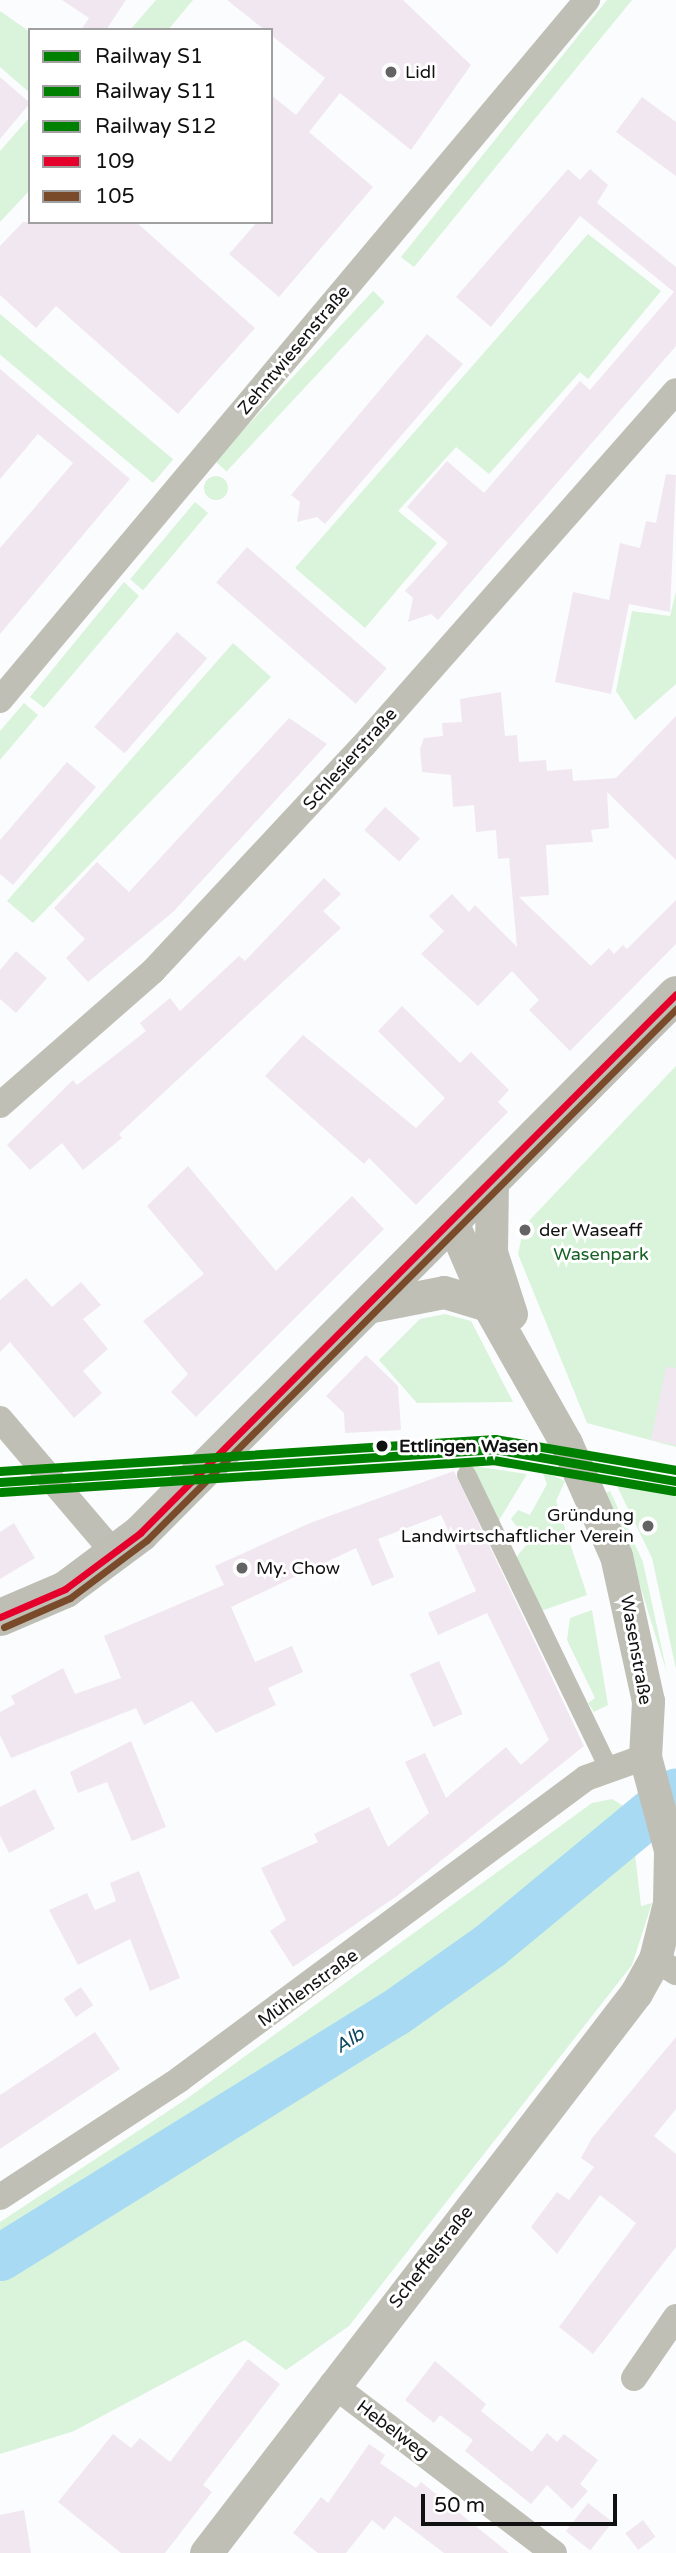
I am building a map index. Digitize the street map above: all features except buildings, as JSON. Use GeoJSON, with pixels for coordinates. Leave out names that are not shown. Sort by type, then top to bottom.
{"type":"FeatureCollection","features":[{"type":"Feature","properties":{"kind":"main road"},"geometry":{"type":"LineString","coordinates":[[0,1617],[65,1589],[115,1554],[368,1307],[676,994]]}},
{"type":"Feature","properties":{"kind":"street","name":"Zehntwiesenstraße"},"geometry":{"type":"LineString","coordinates":[[0,700],[586,0]]}},
{"type":"Feature","properties":{"kind":"street","name":"Schlesierstraße"},"geometry":{"type":"LineString","coordinates":[[0,1105],[153,971],[676,391]]}},
{"type":"Feature","properties":{"kind":"street","name":"Wasenstraße"},"geometry":{"type":"LineString","coordinates":[[492,1180],[491,1252],[522,1357]]}},
{"type":"Feature","properties":{"kind":"street","name":"Wasenstraße"},"geometry":{"type":"LineString","coordinates":[[452,1222],[488,1305],[522,1357],[616,1556],[648,1701],[651,1770],[669,1844],[666,1966]]}},
{"type":"Feature","properties":{"kind":"street"},"geometry":{"type":"LineString","coordinates":[[368,1307],[444,1292],[488,1305]]}},
{"type":"Feature","properties":{"kind":"street"},"geometry":{"type":"LineString","coordinates":[[0,1419],[115,1554]]}},
{"type":"Feature","properties":{"kind":"street"},"geometry":{"type":"LineString","coordinates":[[466,1474],[607,1766]]}},
{"type":"Feature","properties":{"kind":"street","name":"Mühlenstraße"},"geometry":{"type":"LineString","coordinates":[[0,2197],[191,2071],[607,1766],[651,1770]]}},
{"type":"Feature","properties":{"kind":"street","name":"Scheffelstraße"},"geometry":{"type":"LineString","coordinates":[[206,2553],[332,2384],[573,2076],[666,1966]]}},
{"type":"Feature","properties":{"kind":"street"},"geometry":{"type":"LineString","coordinates":[[634,2378],[676,2317]]}},
{"type":"Feature","properties":{"kind":"street","name":"Hebelweg"},"geometry":{"type":"LineString","coordinates":[[332,2384],[554,2553]]}},
{"type":"Feature","properties":{"kind":"green space"},"geometry":{"type":"Polygon","coordinates":[[[156,0],[193,0],[170,28],[132,28],[156,0]]]}},
{"type":"Feature","properties":{"kind":"green space"},"geometry":{"type":"Polygon","coordinates":[[[607,0],[632,0],[414,267],[401,257],[607,0]]]}},
{"type":"Feature","properties":{"kind":"green space"},"geometry":{"type":"Polygon","coordinates":[[[0,11],[28,31],[28,91],[0,67],[0,11]]]}},
{"type":"Feature","properties":{"kind":"green space"},"geometry":{"type":"Polygon","coordinates":[[[28,119],[28,192],[0,222],[0,151],[28,119]]]}},
{"type":"Feature","properties":{"kind":"green space"},"geometry":{"type":"Polygon","coordinates":[[[588,234],[661,291],[588,379],[580,372],[489,474],[456,447],[398,511],[437,543],[365,628],[295,568],[588,234]]]}},
{"type":"Feature","properties":{"kind":"green space"},"geometry":{"type":"Polygon","coordinates":[[[373,291],[385,302],[226,472],[215,461],[373,291]]]}},
{"type":"Feature","properties":{"kind":"green space"},"geometry":{"type":"Polygon","coordinates":[[[0,314],[173,459],[153,483],[0,354],[0,314]]]}},
{"type":"Feature","properties":{"kind":"green space"},"geometry":{"type":"Polygon","coordinates":[[[216,476],[225,479],[228,488],[225,497],[216,500],[207,497],[204,488],[207,479],[216,476]]]}},
{"type":"Feature","properties":{"kind":"green space"},"geometry":{"type":"Polygon","coordinates":[[[195,502],[208,513],[143,590],[130,579],[195,502]]]}},
{"type":"Feature","properties":{"kind":"green space"},"geometry":{"type":"Polygon","coordinates":[[[124,582],[139,596],[44,708],[30,697],[124,582]]]}},
{"type":"Feature","properties":{"kind":"green space"},"geometry":{"type":"Polygon","coordinates":[[[676,591],[676,684],[635,720],[616,691],[632,611],[670,616],[676,591]]]}},
{"type":"Feature","properties":{"kind":"green space"},"geometry":{"type":"Polygon","coordinates":[[[233,643],[271,677],[33,923],[7,901],[233,643]]]}},
{"type":"Feature","properties":{"kind":"green space"},"geometry":{"type":"Polygon","coordinates":[[[24,703],[38,715],[0,760],[0,731],[24,703]]]}},
{"type":"Feature","properties":{"kind":"green space","name":"Wasenpark"},"geometry":{"type":"Polygon","coordinates":[[[676,1066],[676,1447],[587,1423],[518,1254],[524,1226],[676,1066]]]}},
{"type":"Feature","properties":{"kind":"green space"},"geometry":{"type":"Polygon","coordinates":[[[445,1314],[471,1321],[513,1402],[417,1403],[379,1360],[420,1319],[445,1314]]]}},
{"type":"Feature","properties":{"kind":"green space"},"geometry":{"type":"Polygon","coordinates":[[[473,1466],[527,1474],[498,1522],[471,1472],[473,1466]]]}},
{"type":"Feature","properties":{"kind":"green space"},"geometry":{"type":"Polygon","coordinates":[[[542,1471],[565,1481],[556,1501],[587,1595],[538,1612],[513,1561],[529,1542],[511,1519],[518,1510],[530,1515],[547,1484],[542,1471]]]}},
{"type":"Feature","properties":{"kind":"green space"},"geometry":{"type":"Polygon","coordinates":[[[614,1480],[676,1491],[676,1669],[652,1558],[614,1480]]]}},
{"type":"Feature","properties":{"kind":"green space"},"geometry":{"type":"Polygon","coordinates":[[[610,1491],[643,1562],[667,1673],[635,1569],[603,1494],[610,1491]]]}},
{"type":"Feature","properties":{"kind":"green space"},"geometry":{"type":"Polygon","coordinates":[[[592,1610],[608,1705],[594,1712],[588,1703],[595,1698],[567,1640],[570,1618],[592,1610]]]}},
{"type":"Feature","properties":{"kind":"green space"},"geometry":{"type":"Polygon","coordinates":[[[612,1799],[630,1810],[641,1906],[652,1903],[632,1965],[349,2326],[286,2370],[245,2340],[74,2431],[0,2454],[0,2222],[185,2100],[592,1803],[612,1799]]]}},
{"type":"Feature","properties":{"kind":"waterway","name":"Alb"},"geometry":{"type":"LineString","coordinates":[[0,2257],[394,2013],[490,1945],[676,1791]]}},
{"type":"Feature","properties":{"kind":"rail line","name":"S12"},"geometry":{"type":"LineString","coordinates":[[0,1471],[495,1439],[676,1470]]}},
{"type":"Feature","properties":{"kind":"rail line","name":"S1"},"geometry":{"type":"LineString","coordinates":[[0,1482],[494,1449],[676,1481]]}},
{"type":"Feature","properties":{"kind":"rail line","name":"S11"},"geometry":{"type":"LineString","coordinates":[[1,1492],[493,1460],[674,1491]]}},
{"type":"Feature","properties":{"kind":"transit line","name":"109"},"geometry":{"type":"LineString","coordinates":[[0,1617],[65,1589],[140,1533],[676,994]]}},
{"type":"Feature","properties":{"kind":"transit line","name":"105"},"geometry":{"type":"LineString","coordinates":[[4,1627],[70,1598],[147,1540],[676,1009]]}},
{"type":"Feature","properties":{"kind":"place","name":"Lidl"},"geometry":{"type":"Point","coordinates":[391,72]}},
{"type":"Feature","properties":{"kind":"place","name":"der Waseaff"},"geometry":{"type":"Point","coordinates":[525,1230]}},
{"type":"Feature","properties":{"kind":"place","name":"Ettlingen Wasen"},"geometry":{"type":"Point","coordinates":[382,1446]}},
{"type":"Feature","properties":{"kind":"place","name":"Gründung Landwirtschaftlicher Verein"},"geometry":{"type":"Point","coordinates":[648,1526]}},
{"type":"Feature","properties":{"kind":"place","name":"My. Chow"},"geometry":{"type":"Point","coordinates":[242,1568]}}]}
